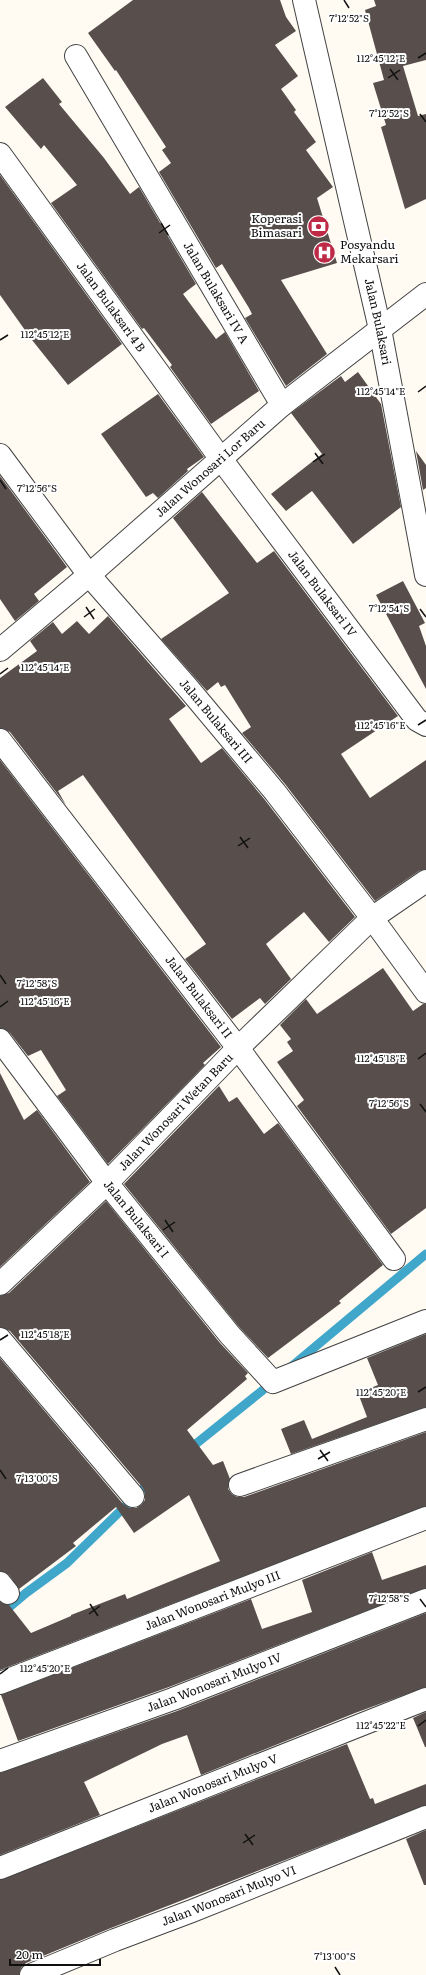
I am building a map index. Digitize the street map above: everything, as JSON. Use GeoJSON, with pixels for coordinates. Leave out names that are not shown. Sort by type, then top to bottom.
{"type":"FeatureCollection","features":[{"type":"Feature","properties":{"kind":"street","name":"Jalan Bulaksari"},"geometry":{"type":"LineString","coordinates":[[304,0],[380,329],[426,571]]}},
{"type":"Feature","properties":{"kind":"street","name":"Jalan Bulaksari IV A"},"geometry":{"type":"LineString","coordinates":[[76,56],[282,405]]}},
{"type":"Feature","properties":{"kind":"street","name":"Jalan Bulaksari 4 B"},"geometry":{"type":"LineString","coordinates":[[0,154],[222,459]]}},
{"type":"Feature","properties":{"kind":"street","name":"Jalan Wonosari Lor Baru"},"geometry":{"type":"LineString","coordinates":[[0,650],[222,459],[282,405],[426,294]]}},
{"type":"Feature","properties":{"kind":"street","name":"Jalan Bulaksari III"},"geometry":{"type":"LineString","coordinates":[[0,455],[89,574],[275,792],[372,918],[426,992]]}},
{"type":"Feature","properties":{"kind":"street","name":"Jalan Bulaksari IV"},"geometry":{"type":"LineString","coordinates":[[222,459],[417,720],[426,725]]}},
{"type":"Feature","properties":{"kind":"street","name":"Jalan Bulaksari II"},"geometry":{"type":"LineString","coordinates":[[0,740],[238,1048],[394,1259]]}},
{"type":"Feature","properties":{"kind":"street","name":"Jalan Wonosari Wetan Baru"},"geometry":{"type":"LineString","coordinates":[[0,1284],[107,1183],[238,1048],[372,918],[426,881]]}},
{"type":"Feature","properties":{"kind":"street","name":"Jalan Bulaksari I"},"geometry":{"type":"LineString","coordinates":[[0,1040],[107,1183],[251,1360],[273,1382],[426,1321]]}},
{"type":"Feature","properties":{"kind":"street"},"geometry":{"type":"LineString","coordinates":[[0,1339],[133,1496]]}},
{"type":"Feature","properties":{"kind":"street"},"geometry":{"type":"LineString","coordinates":[[240,1485],[426,1419]]}},
{"type":"Feature","properties":{"kind":"street","name":"Jalan Wonosari Mulyo III"},"geometry":{"type":"LineString","coordinates":[[0,1684],[426,1518]]}},
{"type":"Feature","properties":{"kind":"street","name":"Jalan Wonosari Mulyo IV"},"geometry":{"type":"LineString","coordinates":[[0,1761],[173,1699],[426,1600]]}},
{"type":"Feature","properties":{"kind":"street","name":"Jalan Wonosari Mulyo V"},"geometry":{"type":"LineString","coordinates":[[0,1868],[426,1699]]}},
{"type":"Feature","properties":{"kind":"street","name":"Jalan Wonosari Mulyo VI"},"geometry":{"type":"LineString","coordinates":[[31,1975],[115,1940],[192,1911],[426,1817]]}},
{"type":"Feature","properties":{"kind":"building"},"geometry":{"type":"Polygon","coordinates":[[[133,0],[280,0],[286,17],[296,31],[275,45],[298,76],[281,89],[296,110],[294,112],[316,142],[306,150],[333,187],[317,198],[337,263],[281,280],[327,354],[286,386],[245,318],[252,314],[249,308],[222,264],[216,268],[159,172],[171,163],[162,150],[166,147],[116,70],[115,71],[88,33],[133,0]]]}},
{"type":"Feature","properties":{"kind":"building"},"geometry":{"type":"Polygon","coordinates":[[[374,0],[426,0],[426,60],[403,66],[418,116],[426,114],[426,199],[405,209],[381,127],[386,125],[373,83],[384,80],[365,10],[376,6],[374,0]]]}},
{"type":"Feature","properties":{"kind":"building"},"geometry":{"type":"Polygon","coordinates":[[[43,78],[62,102],[59,104],[104,158],[130,194],[139,187],[196,284],[183,294],[216,339],[225,332],[259,391],[211,424],[170,367],[172,365],[144,328],[142,329],[51,203],[77,185],[44,145],[41,149],[5,107],[43,78]]]}},
{"type":"Feature","properties":{"kind":"building"},"geometry":{"type":"Polygon","coordinates":[[[0,175],[122,344],[68,385],[32,340],[0,295],[0,175]]]}},
{"type":"Feature","properties":{"kind":"building"},"geometry":{"type":"Polygon","coordinates":[[[358,372],[381,404],[401,507],[353,544],[312,491],[286,511],[271,494],[322,454],[291,413],[341,376],[345,382],[358,372]]]}},
{"type":"Feature","properties":{"kind":"building"},"geometry":{"type":"Polygon","coordinates":[[[158,394],[204,457],[187,469],[188,471],[158,498],[153,493],[146,497],[101,434],[158,394]]]}},
{"type":"Feature","properties":{"kind":"building"},"geometry":{"type":"Polygon","coordinates":[[[416,451],[426,465],[426,488],[423,490],[416,451]]]}},
{"type":"Feature","properties":{"kind":"building"},"geometry":{"type":"Polygon","coordinates":[[[0,476],[67,567],[34,594],[39,601],[15,621],[0,599],[0,476]]]}},
{"type":"Feature","properties":{"kind":"building"},"geometry":{"type":"Polygon","coordinates":[[[202,492],[257,563],[274,551],[398,716],[341,754],[370,798],[426,760],[426,869],[419,871],[375,901],[285,784],[242,733],[251,727],[225,685],[221,687],[218,682],[207,691],[161,639],[229,593],[173,518],[202,492]]]}},
{"type":"Feature","properties":{"kind":"building"},"geometry":{"type":"Polygon","coordinates":[[[403,581],[425,623],[419,626],[426,646],[426,689],[376,595],[403,581]]]}},
{"type":"Feature","properties":{"kind":"building"},"geometry":{"type":"Polygon","coordinates":[[[108,616],[186,706],[169,719],[201,763],[222,748],[265,800],[355,917],[329,942],[304,912],[266,944],[291,979],[265,1004],[260,998],[232,1019],[185,959],[206,944],[83,775],[58,791],[66,805],[10,732],[0,728],[0,678],[37,651],[30,641],[53,622],[62,634],[77,621],[89,634],[108,616]]]}},
{"type":"Feature","properties":{"kind":"building"},"geometry":{"type":"Polygon","coordinates":[[[0,760],[221,1047],[203,1063],[205,1065],[108,1164],[57,1096],[66,1090],[41,1050],[28,1056],[10,1033],[0,1028],[0,760]]]}},
{"type":"Feature","properties":{"kind":"building"},"geometry":{"type":"Polygon","coordinates":[[[383,968],[413,1011],[423,1004],[426,1004],[426,1208],[391,1234],[297,1106],[304,1100],[277,1062],[293,1051],[287,1042],[291,1039],[280,1025],[306,999],[317,1014],[383,968]]]}},
{"type":"Feature","properties":{"kind":"building"},"geometry":{"type":"Polygon","coordinates":[[[0,1073],[24,1120],[37,1110],[90,1182],[0,1267],[0,1073]]]}},
{"type":"Feature","properties":{"kind":"building"},"geometry":{"type":"Polygon","coordinates":[[[219,1086],[229,1102],[237,1097],[264,1134],[278,1123],[383,1265],[339,1301],[341,1303],[268,1358],[239,1327],[124,1184],[219,1086]]]}},
{"type":"Feature","properties":{"kind":"building"},"geometry":{"type":"Polygon","coordinates":[[[106,1201],[220,1343],[248,1373],[245,1376],[247,1379],[187,1430],[213,1465],[223,1461],[230,1479],[228,1489],[232,1494],[237,1497],[244,1497],[426,1432],[426,1506],[0,1670],[0,1602],[9,1605],[31,1633],[71,1615],[125,1594],[127,1599],[220,1561],[189,1495],[134,1533],[116,1507],[73,1543],[76,1546],[19,1589],[9,1575],[0,1571],[0,1358],[123,1504],[129,1508],[136,1508],[145,1500],[143,1488],[10,1331],[0,1327],[0,1296],[9,1293],[106,1201]]]}},
{"type":"Feature","properties":{"kind":"building"},"geometry":{"type":"Polygon","coordinates":[[[426,1334],[426,1407],[291,1454],[281,1429],[304,1420],[312,1439],[367,1417],[358,1393],[378,1385],[367,1358],[426,1334]]]}},
{"type":"Feature","properties":{"kind":"building"},"geometry":{"type":"Polygon","coordinates":[[[372,1552],[382,1580],[426,1565],[426,1588],[169,1687],[18,1741],[1,1695],[251,1599],[262,1629],[312,1612],[302,1580],[372,1552]]]}},
{"type":"Feature","properties":{"kind":"building"},"geometry":{"type":"Polygon","coordinates":[[[426,1613],[426,1687],[355,1713],[201,1775],[187,1735],[162,1744],[84,1782],[100,1815],[0,1855],[0,1773],[177,1711],[426,1613]]]}},
{"type":"Feature","properties":{"kind":"building"},"geometry":{"type":"Polygon","coordinates":[[[426,1712],[426,1747],[425,1747],[413,1718],[426,1712]]]}},
{"type":"Feature","properties":{"kind":"building"},"geometry":{"type":"Polygon","coordinates":[[[347,1744],[370,1799],[373,1798],[375,1804],[426,1784],[426,1805],[111,1928],[26,1963],[21,1968],[19,1975],[0,1975],[0,1880],[347,1744]]]}},
{"type":"Feature","properties":{"kind":"building"},"geometry":{"type":"Polygon","coordinates":[[[426,1830],[426,1885],[424,1885],[406,1839],[426,1830]]]}},
{"type":"Feature","properties":{"kind":"waterway"},"geometry":{"type":"LineString","coordinates":[[291,1367],[426,1254]]}},
{"type":"Feature","properties":{"kind":"waterway"},"geometry":{"type":"LineString","coordinates":[[187,1451],[263,1390]]}},
{"type":"Feature","properties":{"kind":"waterway"},"geometry":{"type":"LineString","coordinates":[[0,1615],[26,1593],[67,1563],[151,1481]]}},
{"type":"Feature","properties":{"kind":"place","name":"Koperasi Bimasari"},"geometry":{"type":"Point","coordinates":[318,226]}},
{"type":"Feature","properties":{"kind":"place","name":"Posyandu Mekarsari"},"geometry":{"type":"Point","coordinates":[325,252]}}]}
